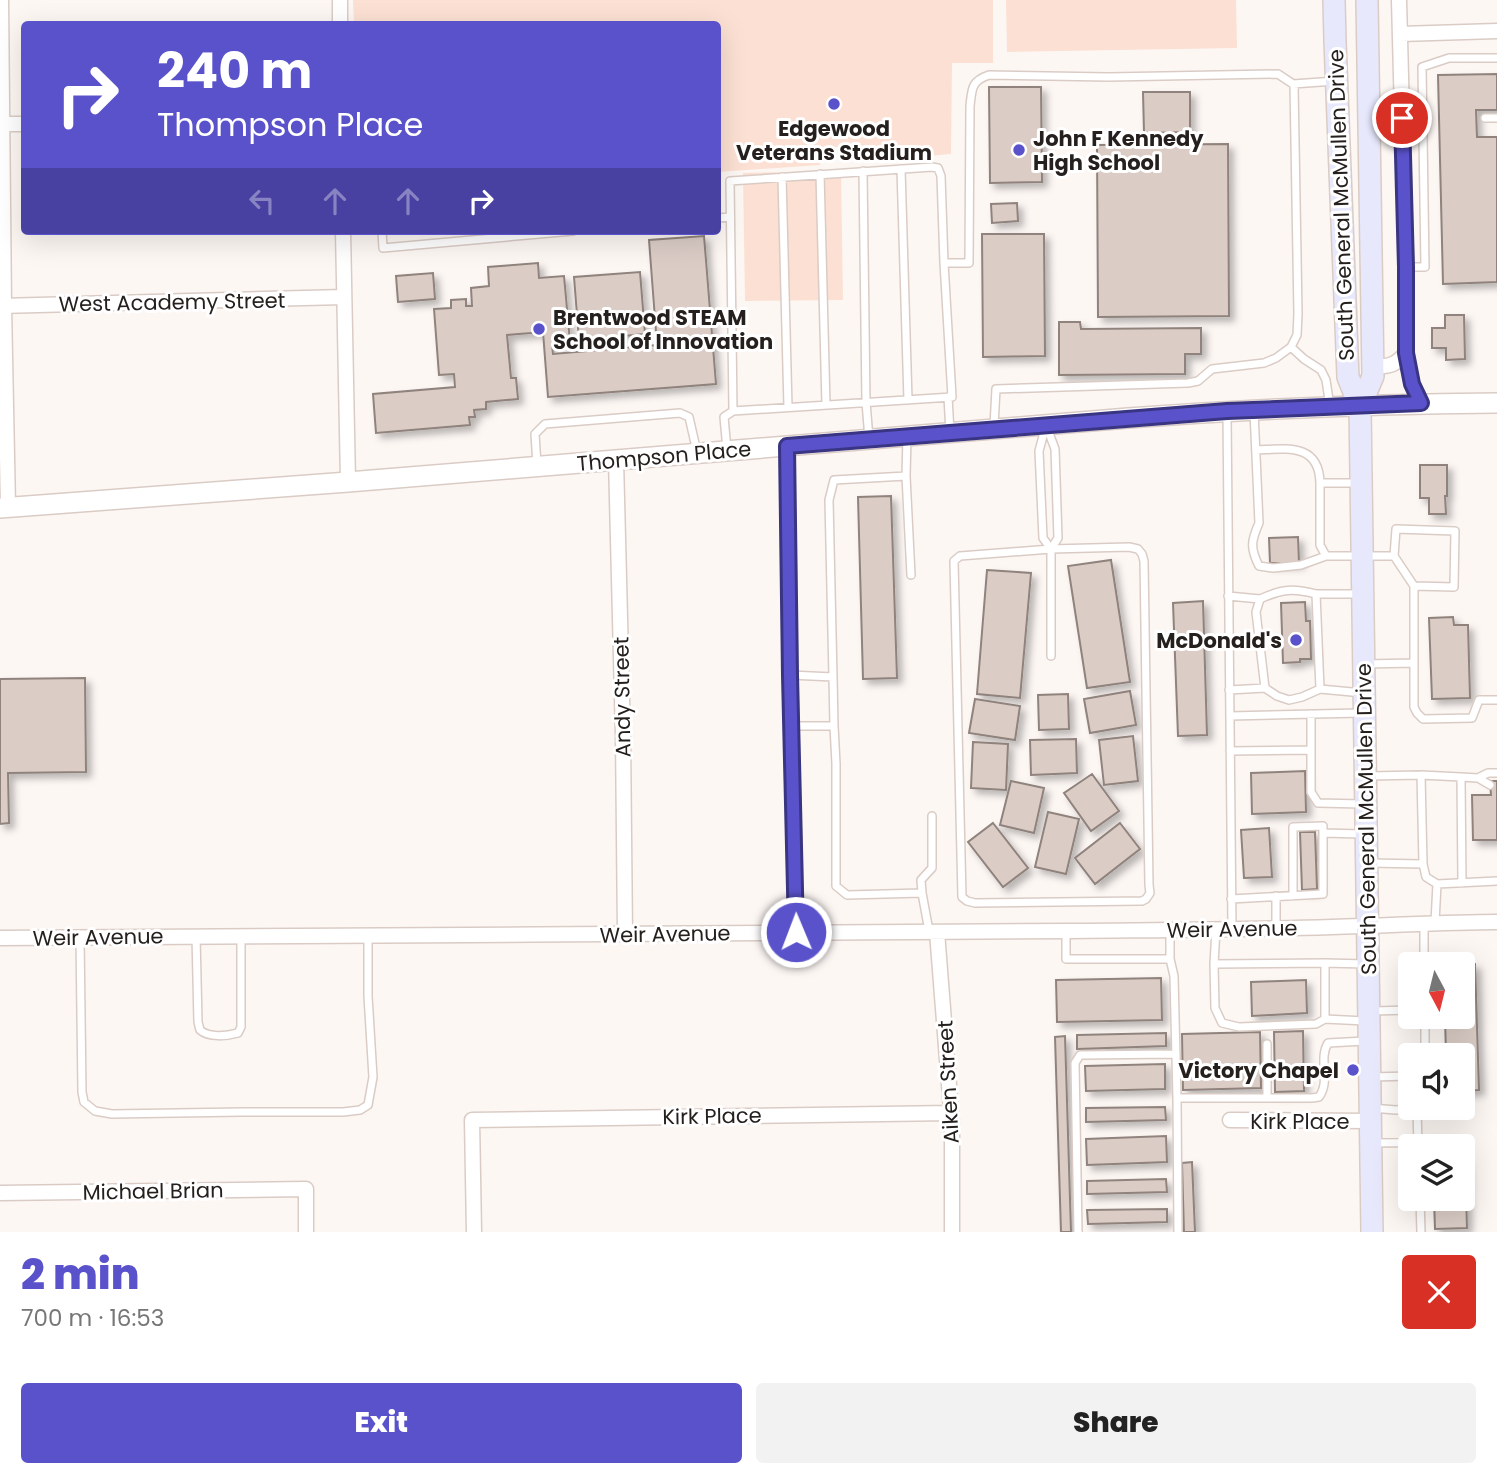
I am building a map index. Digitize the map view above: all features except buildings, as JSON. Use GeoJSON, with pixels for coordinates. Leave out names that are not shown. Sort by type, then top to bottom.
{"type":"FeatureCollection","features":[{"type":"Feature","properties":{"kind":"main road","name":"South General McMullen Drive"},"geometry":{"type":"LineString","coordinates":[[1334,0],[1348,377],[1360,407],[1372,1232]]}},
{"type":"Feature","properties":{"kind":"main road","name":"South General McMullen Drive"},"geometry":{"type":"LineString","coordinates":[[1360,407],[1373,376],[1367,0]]}},
{"type":"Feature","properties":{"kind":"street"},"geometry":{"type":"LineString","coordinates":[[1,0],[4,508]]}},
{"type":"Feature","properties":{"kind":"street"},"geometry":{"type":"LineString","coordinates":[[340,0],[340,21]]}},
{"type":"Feature","properties":{"kind":"street"},"geometry":{"type":"LineString","coordinates":[[1399,0],[1406,353],[1412,384],[1421,403]]}},
{"type":"Feature","properties":{"kind":"street"},"geometry":{"type":"LineString","coordinates":[[1400,34],[1497,31]]}},
{"type":"Feature","properties":{"kind":"street"},"geometry":{"type":"LineString","coordinates":[[2,125],[21,124]]}},
{"type":"Feature","properties":{"kind":"street"},"geometry":{"type":"LineString","coordinates":[[343,235],[348,482]]}},
{"type":"Feature","properties":{"kind":"street","name":"West Academy Street"},"geometry":{"type":"LineString","coordinates":[[2,306],[344,297]]}},
{"type":"Feature","properties":{"kind":"street"},"geometry":{"type":"LineString","coordinates":[[1373,367],[1390,365],[1399,361],[1406,353]]}},
{"type":"Feature","properties":{"kind":"street","name":"Thompson Place"},"geometry":{"type":"LineString","coordinates":[[4,508],[1227,411],[1421,403],[1497,403]]}},
{"type":"Feature","properties":{"kind":"street"},"geometry":{"type":"LineString","coordinates":[[787,446],[796,932]]}},
{"type":"Feature","properties":{"kind":"street","name":"Andy Street"},"geometry":{"type":"LineString","coordinates":[[616,460],[625,935]]}},
{"type":"Feature","properties":{"kind":"street","name":"Weir Avenue"},"geometry":{"type":"LineString","coordinates":[[0,938],[1170,930],[1497,922]]}},
{"type":"Feature","properties":{"kind":"street","name":"Aiken Street"},"geometry":{"type":"LineString","coordinates":[[933,932],[951,1113],[952,1232]]}},
{"type":"Feature","properties":{"kind":"street","name":"Kirk Place"},"geometry":{"type":"LineString","coordinates":[[474,1232],[472,1120],[951,1113]]}},
{"type":"Feature","properties":{"kind":"street","name":"Kirk Place"},"geometry":{"type":"LineString","coordinates":[[1230,1120],[1371,1115]]}},
{"type":"Feature","properties":{"kind":"street","name":"Michael Brian"},"geometry":{"type":"LineString","coordinates":[[0,1193],[306,1189],[306,1232]]}},
{"type":"Feature","properties":{"kind":"lane"},"geometry":{"type":"LineString","coordinates":[[1400,68],[1422,67],[1448,58],[1497,58]]}},
{"type":"Feature","properties":{"kind":"lane"},"geometry":{"type":"LineString","coordinates":[[1406,267],[1425,267],[1422,67]]}},
{"type":"Feature","properties":{"kind":"lane"},"geometry":{"type":"LineString","coordinates":[[944,263],[969,263],[970,106],[972,87],[978,79],[989,75],[1278,74],[1294,83],[1336,81]]}},
{"type":"Feature","properties":{"kind":"lane"},"geometry":{"type":"LineString","coordinates":[[994,429],[996,389],[1198,382],[1212,369],[1264,363],[1291,347],[1297,335],[1298,314],[1294,83]]}},
{"type":"Feature","properties":{"kind":"lane"},"geometry":{"type":"LineString","coordinates":[[1485,118],[1497,118]]}},
{"type":"Feature","properties":{"kind":"lane"},"geometry":{"type":"LineString","coordinates":[[733,411],[730,181],[932,167],[938,168],[941,176],[950,433]]}},
{"type":"Feature","properties":{"kind":"lane"},"geometry":{"type":"LineString","coordinates":[[901,169],[908,400]]}},
{"type":"Feature","properties":{"kind":"lane"},"geometry":{"type":"LineString","coordinates":[[863,172],[866,402],[869,440]]}},
{"type":"Feature","properties":{"kind":"lane"},"geometry":{"type":"LineString","coordinates":[[820,174],[826,405]]}},
{"type":"Feature","properties":{"kind":"lane"},"geometry":{"type":"LineString","coordinates":[[782,177],[788,407]]}},
{"type":"Feature","properties":{"kind":"lane"},"geometry":{"type":"LineString","coordinates":[[721,219],[730,218]]}},
{"type":"Feature","properties":{"kind":"lane"},"geometry":{"type":"LineString","coordinates":[[382,235],[383,248],[479,235]]}},
{"type":"Feature","properties":{"kind":"lane"},"geometry":{"type":"LineString","coordinates":[[1291,347],[1321,370],[1326,380],[1330,407]]}},
{"type":"Feature","properties":{"kind":"lane"},"geometry":{"type":"LineString","coordinates":[[727,450],[724,417],[733,411],[950,397]]}},
{"type":"Feature","properties":{"kind":"lane"},"geometry":{"type":"LineString","coordinates":[[1254,410],[1259,523],[1253,537],[1252,552],[1259,566],[1273,568],[1301,565],[1326,556],[1394,556]]}},
{"type":"Feature","properties":{"kind":"lane"},"geometry":{"type":"LineString","coordinates":[[1227,411],[1232,928]]}},
{"type":"Feature","properties":{"kind":"lane"},"geometry":{"type":"LineString","coordinates":[[537,466],[535,433],[545,424],[680,413],[689,417],[697,453]]}},
{"type":"Feature","properties":{"kind":"lane"},"geometry":{"type":"LineString","coordinates":[[1046,425],[1039,451],[1043,538],[1051,549]]}},
{"type":"Feature","properties":{"kind":"lane"},"geometry":{"type":"LineString","coordinates":[[1046,425],[1055,449],[1058,538],[1051,549],[1051,656]]}},
{"type":"Feature","properties":{"kind":"lane"},"geometry":{"type":"LineString","coordinates":[[907,437],[906,475],[911,575]]}},
{"type":"Feature","properties":{"kind":"lane"},"geometry":{"type":"LineString","coordinates":[[1256,450],[1299,449],[1310,457],[1320,470],[1320,545],[1326,556]]}},
{"type":"Feature","properties":{"kind":"lane"},"geometry":{"type":"LineString","coordinates":[[906,475],[834,480],[829,500],[836,764],[836,886],[847,895],[922,893]]}},
{"type":"Feature","properties":{"kind":"lane"},"geometry":{"type":"LineString","coordinates":[[1320,483],[1361,483]]}},
{"type":"Feature","properties":{"kind":"lane"},"geometry":{"type":"LineString","coordinates":[[1414,586],[1454,587],[1455,531],[1396,529],[1394,556],[1414,586],[1414,707],[1417,713],[1423,719],[1472,718],[1479,700],[1497,700]]}},
{"type":"Feature","properties":{"kind":"lane"},"geometry":{"type":"LineString","coordinates":[[1129,547],[1138,549],[1142,554],[1150,893],[1142,901],[975,903],[962,897],[954,561],[960,556],[1051,549],[1129,547]]}},
{"type":"Feature","properties":{"kind":"lane"},"geometry":{"type":"LineString","coordinates":[[1228,596],[1260,599],[1283,590],[1302,590],[1316,594],[1363,594]]}},
{"type":"Feature","properties":{"kind":"lane"},"geometry":{"type":"LineString","coordinates":[[1316,594],[1320,689]]}},
{"type":"Feature","properties":{"kind":"lane"},"geometry":{"type":"LineString","coordinates":[[1260,599],[1256,612],[1265,688]]}},
{"type":"Feature","properties":{"kind":"lane"},"geometry":{"type":"LineString","coordinates":[[1364,664],[1414,663]]}},
{"type":"Feature","properties":{"kind":"lane"},"geometry":{"type":"LineString","coordinates":[[790,675],[833,677]]}},
{"type":"Feature","properties":{"kind":"lane"},"geometry":{"type":"LineString","coordinates":[[1229,690],[1265,688],[1289,700],[1320,689],[1365,703]]}},
{"type":"Feature","properties":{"kind":"lane"},"geometry":{"type":"LineString","coordinates":[[1230,716],[1311,714],[1365,703]]}},
{"type":"Feature","properties":{"kind":"lane"},"geometry":{"type":"LineString","coordinates":[[1311,714],[1311,792],[1318,803],[1366,804]]}},
{"type":"Feature","properties":{"kind":"lane"},"geometry":{"type":"LineString","coordinates":[[791,726],[834,726]]}},
{"type":"Feature","properties":{"kind":"lane"},"geometry":{"type":"LineString","coordinates":[[1230,751],[1311,750]]}},
{"type":"Feature","properties":{"kind":"lane"},"geometry":{"type":"LineString","coordinates":[[1366,776],[1478,778],[1488,773],[1497,773]]}},
{"type":"Feature","properties":{"kind":"lane"},"geometry":{"type":"LineString","coordinates":[[1421,775],[1423,864],[1426,877],[1437,884],[1497,881]]}},
{"type":"Feature","properties":{"kind":"lane"},"geometry":{"type":"LineString","coordinates":[[1461,778],[1462,883]]}},
{"type":"Feature","properties":{"kind":"lane"},"geometry":{"type":"LineString","coordinates":[[1478,778],[1490,785]]}},
{"type":"Feature","properties":{"kind":"lane"},"geometry":{"type":"LineString","coordinates":[[932,816],[932,869],[921,880],[933,932]]}},
{"type":"Feature","properties":{"kind":"lane"},"geometry":{"type":"LineString","coordinates":[[1231,898],[1293,896],[1323,894],[1319,846],[1323,826],[1293,827],[1297,846],[1297,877],[1293,896]]}},
{"type":"Feature","properties":{"kind":"lane"},"geometry":{"type":"LineString","coordinates":[[1323,833],[1367,834]]}},
{"type":"Feature","properties":{"kind":"lane"},"geometry":{"type":"LineString","coordinates":[[1367,863],[1423,864]]}},
{"type":"Feature","properties":{"kind":"lane"},"geometry":{"type":"LineString","coordinates":[[1426,952],[1437,884]]}},
{"type":"Feature","properties":{"kind":"lane"},"geometry":{"type":"LineString","coordinates":[[1276,896],[1276,928]]}},
{"type":"Feature","properties":{"kind":"lane"},"geometry":{"type":"LineString","coordinates":[[1216,929],[1215,1008],[1222,1023],[1239,1027],[1303,1025],[1316,1024],[1325,1019],[1369,1024]]}},
{"type":"Feature","properties":{"kind":"lane"},"geometry":{"type":"LineString","coordinates":[[1170,930],[1170,959],[1174,976],[1178,1232]]}},
{"type":"Feature","properties":{"kind":"lane"},"geometry":{"type":"LineString","coordinates":[[1066,931],[1066,959],[1170,959]]}},
{"type":"Feature","properties":{"kind":"lane"},"geometry":{"type":"LineString","coordinates":[[80,937],[82,1092],[84,1102],[95,1111],[131,1114],[343,1112],[360,1110],[369,1105],[373,1077],[368,996],[368,934]]}},
{"type":"Feature","properties":{"kind":"lane"},"geometry":{"type":"LineString","coordinates":[[196,936],[200,1030],[205,1035],[231,1035],[238,1033],[241,1027],[241,936]]}},
{"type":"Feature","properties":{"kind":"lane"},"geometry":{"type":"LineString","coordinates":[[1325,963],[1325,1019]]}},
{"type":"Feature","properties":{"kind":"lane"},"geometry":{"type":"LineString","coordinates":[[1214,964],[1369,964]]}},
{"type":"Feature","properties":{"kind":"lane"},"geometry":{"type":"LineString","coordinates":[[1177,1098],[1320,1097],[1324,1090],[1324,1049],[1328,1043],[1398,1014]]}},
{"type":"Feature","properties":{"kind":"lane"},"geometry":{"type":"LineString","coordinates":[[1267,1044],[1267,1097]]}},
{"type":"Feature","properties":{"kind":"lane"},"geometry":{"type":"LineString","coordinates":[[1078,1232],[1075,1063],[1080,1055],[1176,1054]]}},
{"type":"Feature","properties":{"kind":"lane"},"geometry":{"type":"LineString","coordinates":[[1370,1077],[1398,1076]]}},
{"type":"Feature","properties":{"kind":"lane"},"geometry":{"type":"LineString","coordinates":[[1371,1115],[1398,1110]]}},
{"type":"Feature","properties":{"kind":"lane"},"geometry":{"type":"LineString","coordinates":[[1371,1143],[1398,1144]]}},
{"type":"Feature","properties":{"kind":"lane"},"geometry":{"type":"LineString","coordinates":[[1420,1211],[1421,1232]]}},
{"type":"Feature","properties":{"kind":"shaded area","name":"Edgewood Veterans Stadium"},"geometry":{"type":"Polygon","coordinates":[[[353,0],[993,0],[993,63],[952,63],[951,154],[856,162],[854,146],[821,148],[820,165],[721,172],[721,21],[354,21],[353,0]]]}},
{"type":"Feature","properties":{"kind":"shaded area"},"geometry":{"type":"Polygon","coordinates":[[[1006,0],[1236,0],[1237,48],[1007,52],[1006,0]]]}},
{"type":"Feature","properties":{"kind":"shaded area"},"geometry":{"type":"Polygon","coordinates":[[[841,171],[843,300],[745,301],[743,173],[841,171]]]}},
{"type":"Feature","properties":{"kind":"place","name":"Edgewood Veterans Stadium"},"geometry":{"type":"Point","coordinates":[834,104]}},
{"type":"Feature","properties":{"kind":"place","name":"John F Kennedy High School"},"geometry":{"type":"Point","coordinates":[1019,150]}},
{"type":"Feature","properties":{"kind":"place","name":"Brentwood STEAM School of Innovation"},"geometry":{"type":"Point","coordinates":[539,329]}},
{"type":"Feature","properties":{"kind":"place","name":"McDonald's"},"geometry":{"type":"Point","coordinates":[1296,640]}},
{"type":"Feature","properties":{"kind":"place","name":"Victory Chapel"},"geometry":{"type":"Point","coordinates":[1353,1070]}},
{"type":"Feature","properties":{"kind":"route"},"geometry":{"type":"LineString","coordinates":[[796,932],[787,446],[1227,411],[1421,403],[1412,384],[1406,353],[1402,118]]}}]}
